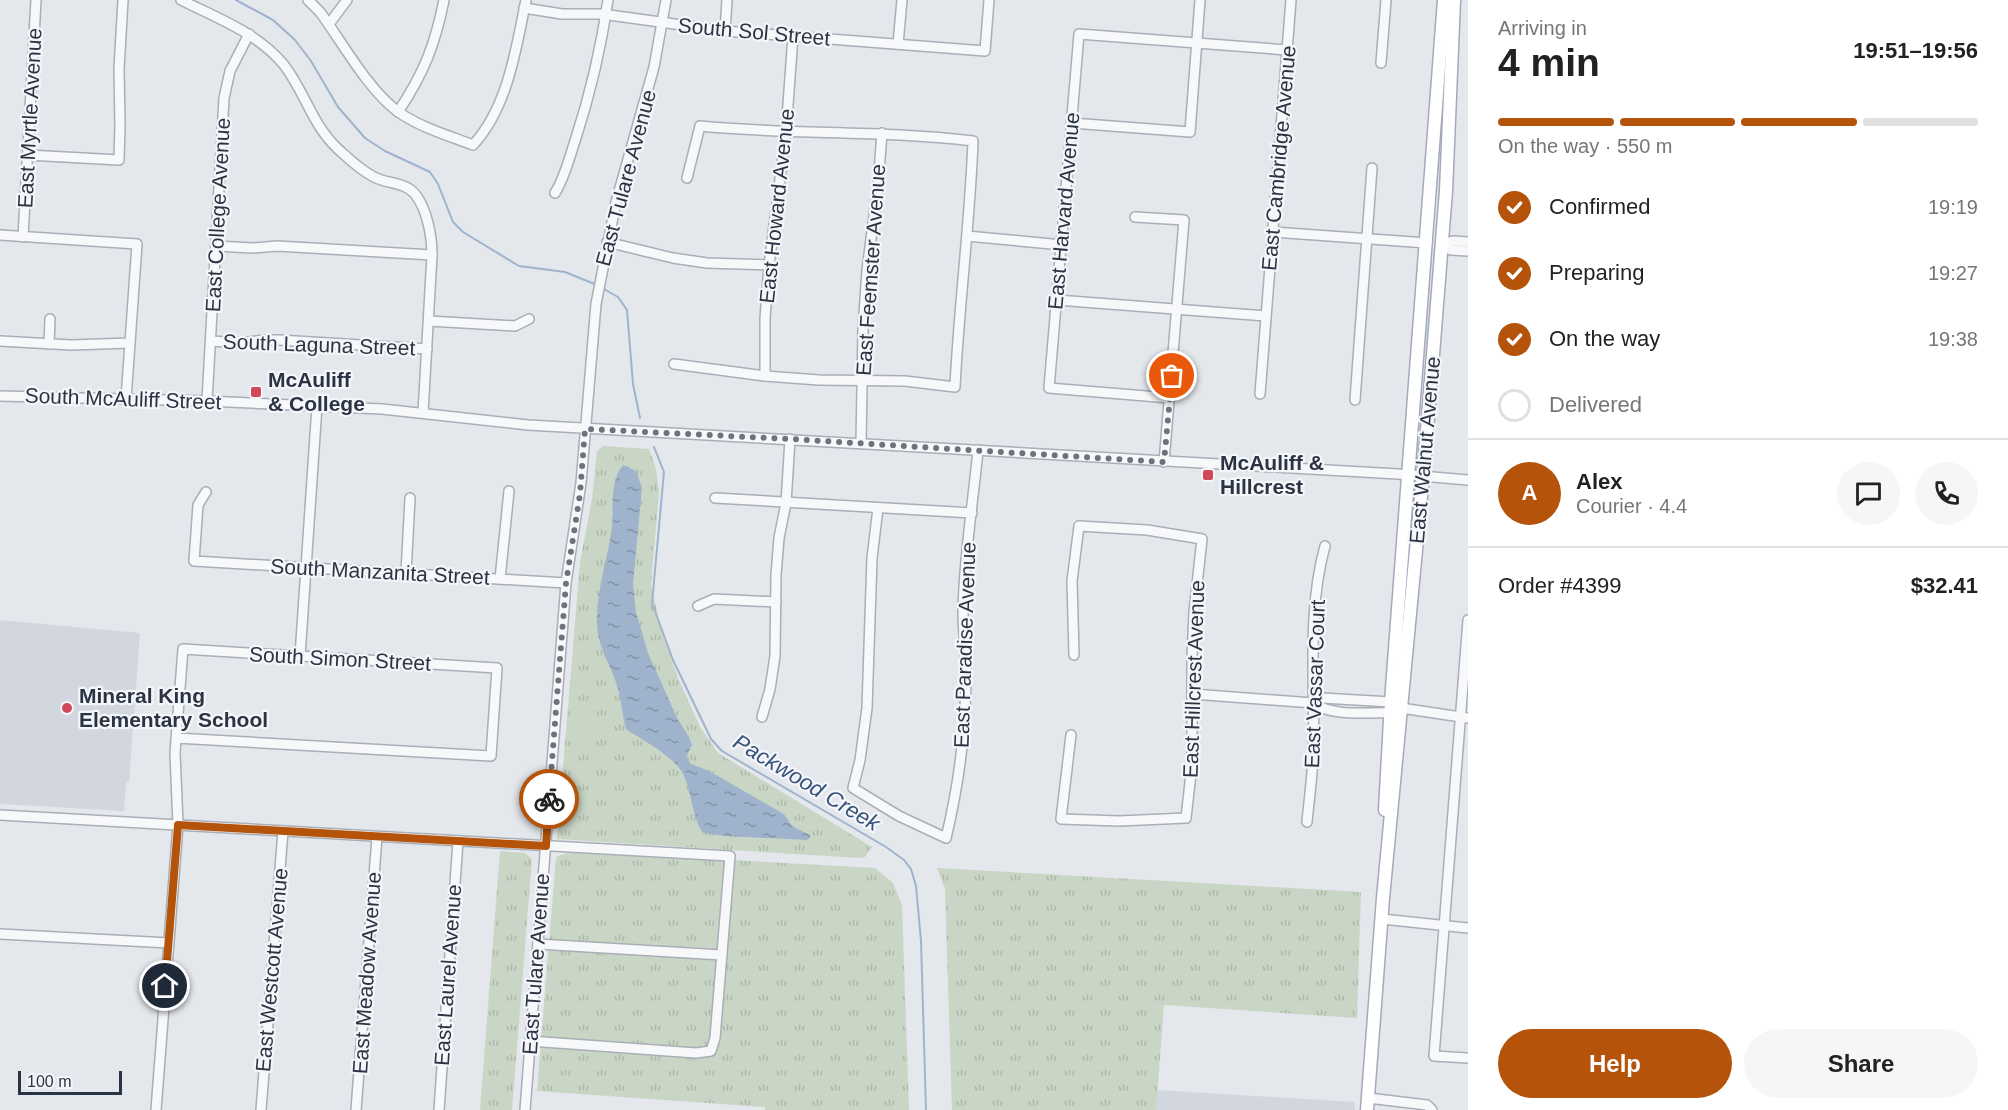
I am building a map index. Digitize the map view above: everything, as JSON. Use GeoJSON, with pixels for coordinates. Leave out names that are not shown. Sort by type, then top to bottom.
{"type":"FeatureCollection","features":[{"type":"Feature","properties":{"kind":"main road","name":"East Walnut Avenue"},"geometry":{"type":"LineString","coordinates":[[1367,1104],[1382,919],[1385,801],[1394,708],[1423,476],[1442,244],[1444,0]]}},
{"type":"Feature","properties":{"kind":"main road","name":"East Walnut Avenue"},"geometry":{"type":"LineString","coordinates":[[1394,708],[1431,177],[1454,0]]}},
{"type":"Feature","properties":{"kind":"main road"},"geometry":{"type":"LineString","coordinates":[[1431,177],[1438,194],[1435,232],[1442,244]]}},
{"type":"Feature","properties":{"kind":"main road"},"geometry":{"type":"LineString","coordinates":[[1427,243],[1433,259],[1430,292],[1436,318]]}},
{"type":"Feature","properties":{"kind":"street","name":"East Myrtle Avenue"},"geometry":{"type":"LineString","coordinates":[[23,237],[36,0]]}},
{"type":"Feature","properties":{"kind":"street"},"geometry":{"type":"LineString","coordinates":[[28,155],[118,160],[119,69],[123,0]]}},
{"type":"Feature","properties":{"kind":"street"},"geometry":{"type":"LineString","coordinates":[[181,0],[249,34],[266,47],[284,66],[311,115],[324,135],[336,147],[364,171],[376,178],[408,188],[415,194],[422,207],[430,235],[432,255],[423,413]]}},
{"type":"Feature","properties":{"kind":"street"},"geometry":{"type":"LineString","coordinates":[[308,0],[329,24],[381,98],[398,112],[417,123],[473,146],[492,117],[504,88],[514,58],[525,4]]}},
{"type":"Feature","properties":{"kind":"street"},"geometry":{"type":"LineString","coordinates":[[329,24],[347,0]]}},
{"type":"Feature","properties":{"kind":"street"},"geometry":{"type":"LineString","coordinates":[[398,112],[415,87],[428,61],[444,0]]}},
{"type":"Feature","properties":{"kind":"street"},"geometry":{"type":"LineString","coordinates":[[555,193],[562,182],[584,112],[595,70],[608,0]]}},
{"type":"Feature","properties":{"kind":"street","name":"East Tulare Avenue"},"geometry":{"type":"LineString","coordinates":[[525,1110],[566,583],[580,494],[598,293],[615,202],[649,89],[666,0]]}},
{"type":"Feature","properties":{"kind":"street"},"geometry":{"type":"LineString","coordinates":[[725,31],[727,0]]}},
{"type":"Feature","properties":{"kind":"street"},"geometry":{"type":"LineString","coordinates":[[898,44],[902,0]]}},
{"type":"Feature","properties":{"kind":"street","name":"South Sol Street"},"geometry":{"type":"LineString","coordinates":[[525,4],[562,14],[606,15],[725,31],[985,51],[989,0]]}},
{"type":"Feature","properties":{"kind":"street"},"geometry":{"type":"LineString","coordinates":[[1072,123],[1190,132],[1200,0]]}},
{"type":"Feature","properties":{"kind":"street","name":"East Cambridge Avenue"},"geometry":{"type":"LineString","coordinates":[[1260,394],[1292,0]]}},
{"type":"Feature","properties":{"kind":"street"},"geometry":{"type":"LineString","coordinates":[[1381,63],[1386,0]]}},
{"type":"Feature","properties":{"kind":"street","name":"East College Avenue"},"geometry":{"type":"LineString","coordinates":[[207,401],[227,83],[234,60],[249,34]]}},
{"type":"Feature","properties":{"kind":"street","name":"East Harvard Avenue"},"geometry":{"type":"LineString","coordinates":[[1170,398],[1049,388],[1079,34],[1197,44]]}},
{"type":"Feature","properties":{"kind":"street","name":"East Howard Avenue"},"geometry":{"type":"LineString","coordinates":[[765,376],[765,319],[769,265],[786,132],[793,36]]}},
{"type":"Feature","properties":{"kind":"street"},"geometry":{"type":"LineString","coordinates":[[1197,44],[1287,51]]}},
{"type":"Feature","properties":{"kind":"street"},"geometry":{"type":"LineString","coordinates":[[674,364],[765,376],[819,380],[863,379],[955,387],[960,298],[971,197],[973,141],[882,133],[786,132],[700,126],[687,178]]}},
{"type":"Feature","properties":{"kind":"street","name":"East Feemster Avenue"},"geometry":{"type":"LineString","coordinates":[[861,443],[863,329],[882,133]]}},
{"type":"Feature","properties":{"kind":"street"},"geometry":{"type":"LineString","coordinates":[[1355,400],[1372,168]]}},
{"type":"Feature","properties":{"kind":"street"},"geometry":{"type":"LineString","coordinates":[[1135,216],[1184,220],[1164,462]]}},
{"type":"Feature","properties":{"kind":"street"},"geometry":{"type":"LineString","coordinates":[[1273,232],[1427,243]]}},
{"type":"Feature","properties":{"kind":"street"},"geometry":{"type":"LineString","coordinates":[[0,235],[136,244],[126,399]]}},
{"type":"Feature","properties":{"kind":"street"},"geometry":{"type":"LineString","coordinates":[[967,236],[1062,244]]}},
{"type":"Feature","properties":{"kind":"street"},"geometry":{"type":"LineString","coordinates":[[1442,244],[1453,241],[1468,242]]}},
{"type":"Feature","properties":{"kind":"street"},"geometry":{"type":"LineString","coordinates":[[607,242],[673,258],[769,265]]}},
{"type":"Feature","properties":{"kind":"street"},"geometry":{"type":"LineString","coordinates":[[1442,244],[1451,250],[1468,251]]}},
{"type":"Feature","properties":{"kind":"street"},"geometry":{"type":"LineString","coordinates":[[216,246],[253,248],[277,246],[432,255]]}},
{"type":"Feature","properties":{"kind":"street"},"geometry":{"type":"LineString","coordinates":[[1057,300],[1266,316]]}},
{"type":"Feature","properties":{"kind":"street"},"geometry":{"type":"LineString","coordinates":[[49,344],[50,319]]}},
{"type":"Feature","properties":{"kind":"street"},"geometry":{"type":"LineString","coordinates":[[429,321],[515,326],[529,319]]}},
{"type":"Feature","properties":{"kind":"street","name":"South Laguna Street"},"geometry":{"type":"LineString","coordinates":[[211,341],[242,343],[272,340],[427,349]]}},
{"type":"Feature","properties":{"kind":"street"},"geometry":{"type":"LineString","coordinates":[[0,341],[49,344],[130,344]]}},
{"type":"Feature","properties":{"kind":"street","name":"South McAuliff Street"},"geometry":{"type":"LineString","coordinates":[[0,396],[317,406],[423,413],[502,424],[861,443],[1468,480]]}},
{"type":"Feature","properties":{"kind":"street"},"geometry":{"type":"LineString","coordinates":[[300,656],[317,406]]}},
{"type":"Feature","properties":{"kind":"street"},"geometry":{"type":"LineString","coordinates":[[762,717],[770,689],[775,656],[779,538],[786,503],[790,439]]}},
{"type":"Feature","properties":{"kind":"street","name":"East Paradise Avenue"},"geometry":{"type":"LineString","coordinates":[[879,508],[872,558],[867,708],[860,760],[853,788],[899,816],[946,838],[954,806],[962,754],[966,674],[963,610],[966,554],[978,450]]}},
{"type":"Feature","properties":{"kind":"street"},"geometry":{"type":"LineString","coordinates":[[500,579],[508,491]]}},
{"type":"Feature","properties":{"kind":"street","name":"South Manzanita Street"},"geometry":{"type":"LineString","coordinates":[[206,492],[198,505],[194,561],[566,583]]}},
{"type":"Feature","properties":{"kind":"street"},"geometry":{"type":"LineString","coordinates":[[406,573],[410,498]]}},
{"type":"Feature","properties":{"kind":"street"},"geometry":{"type":"LineString","coordinates":[[715,498],[972,513]]}},
{"type":"Feature","properties":{"kind":"street","name":"East Hillcrest Avenue"},"geometry":{"type":"LineString","coordinates":[[1071,735],[1061,819],[1119,821],[1186,818],[1192,765],[1194,612],[1202,539],[1147,530],[1078,526],[1072,581],[1074,655]]}},
{"type":"Feature","properties":{"kind":"street","name":"East Vassar Court"},"geometry":{"type":"LineString","coordinates":[[1307,822],[1313,759],[1316,610],[1325,546]]}},
{"type":"Feature","properties":{"kind":"street"},"geometry":{"type":"LineString","coordinates":[[698,606],[714,599],[776,602]]}},
{"type":"Feature","properties":{"kind":"street"},"geometry":{"type":"LineString","coordinates":[[1468,620],[1464,717],[1434,1056],[1468,1058]]}},
{"type":"Feature","properties":{"kind":"street","name":"South Simon Street"},"geometry":{"type":"LineString","coordinates":[[183,649],[300,656],[497,668],[491,756],[176,738],[183,649]]}},
{"type":"Feature","properties":{"kind":"street"},"geometry":{"type":"LineString","coordinates":[[1192,694],[1313,703],[1322,698],[1464,717]]}},
{"type":"Feature","properties":{"kind":"street"},"geometry":{"type":"LineString","coordinates":[[156,1110],[178,825],[176,738]]}},
{"type":"Feature","properties":{"kind":"street"},"geometry":{"type":"LineString","coordinates":[[0,814],[730,856],[715,1038],[711,1051],[696,1053],[530,1041]]}},
{"type":"Feature","properties":{"kind":"street","name":"East Westcott Avenue"},"geometry":{"type":"LineString","coordinates":[[261,1110],[283,831]]}},
{"type":"Feature","properties":{"kind":"street","name":"East Meadow Avenue"},"geometry":{"type":"LineString","coordinates":[[356,1110],[377,837]]}},
{"type":"Feature","properties":{"kind":"street","name":"East Laurel Avenue"},"geometry":{"type":"LineString","coordinates":[[439,1110],[458,841]]}},
{"type":"Feature","properties":{"kind":"street"},"geometry":{"type":"LineString","coordinates":[[1382,919],[1468,928]]}},
{"type":"Feature","properties":{"kind":"street"},"geometry":{"type":"LineString","coordinates":[[0,934],[169,944]]}},
{"type":"Feature","properties":{"kind":"street"},"geometry":{"type":"LineString","coordinates":[[538,944],[722,955]]}},
{"type":"Feature","properties":{"kind":"street"},"geometry":{"type":"LineString","coordinates":[[1367,1104],[1427,1105],[1432,1110]]}},
{"type":"Feature","properties":{"kind":"shaded area","name":"Mineral King Elementary School"},"geometry":{"type":"Polygon","coordinates":[[[0,620],[140,633],[129,782],[126,783],[124,811],[0,804],[0,620]]]}},
{"type":"Feature","properties":{"kind":"shaded area"},"geometry":{"type":"Polygon","coordinates":[[[1157,1090],[1355,1102],[1355,1110],[1156,1110],[1157,1090]]]}},
{"type":"Feature","properties":{"kind":"green space"},"geometry":{"type":"Polygon","coordinates":[[[603,446],[649,449],[656,469],[659,492],[651,585],[661,629],[678,678],[700,727],[718,753],[872,847],[865,857],[557,839],[580,562],[592,499],[597,451],[603,446]]]}},
{"type":"Feature","properties":{"kind":"green space"},"geometry":{"type":"Polygon","coordinates":[[[584,702],[589,702],[597,713],[594,717],[601,730],[584,739],[575,722],[578,719],[578,707],[584,702]]]}},
{"type":"Feature","properties":{"kind":"green space"},"geometry":{"type":"Polygon","coordinates":[[[500,851],[525,853],[532,859],[512,1110],[480,1110],[500,851]]]}},
{"type":"Feature","properties":{"kind":"green space"},"geometry":{"type":"Polygon","coordinates":[[[572,851],[875,868],[893,883],[902,905],[909,1110],[765,1110],[765,1107],[537,1091],[556,857],[572,851]]]}},
{"type":"Feature","properties":{"kind":"green space"},"geometry":{"type":"Polygon","coordinates":[[[937,868],[1361,892],[1357,1018],[1164,1005],[1156,1110],[952,1110],[945,889],[937,868]]]}},
{"type":"Feature","properties":{"kind":"water"},"geometry":{"type":"Polygon","coordinates":[[[623,465],[636,471],[642,488],[633,584],[636,612],[648,653],[677,718],[692,745],[686,757],[691,764],[707,770],[784,814],[792,826],[810,835],[807,840],[703,833],[699,827],[687,783],[680,769],[667,756],[626,729],[618,689],[599,640],[597,623],[598,599],[612,527],[614,487],[623,465]]]}},
{"type":"Feature","properties":{"kind":"waterway","name":"Packwood Creek"},"geometry":{"type":"LineString","coordinates":[[236,0],[273,20],[295,40],[311,61],[338,107],[365,138],[385,151],[430,172],[438,184],[453,222],[463,232],[519,266],[565,272],[597,285]]}},
{"type":"Feature","properties":{"kind":"waterway","name":"Packwood Creek"},"geometry":{"type":"LineString","coordinates":[[602,288],[618,297],[627,310],[633,384],[640,418]]}},
{"type":"Feature","properties":{"kind":"waterway","name":"Packwood Creek"},"geometry":{"type":"LineString","coordinates":[[654,447],[664,472],[652,603],[673,660],[711,739],[722,751],[886,847],[904,860],[911,869],[916,886],[921,941],[926,1110]]}},
{"type":"Feature","properties":{"kind":"way so far"},"geometry":{"type":"LineString","coordinates":[[549,799],[566,583],[580,494],[585,429],[1164,462],[1172,376]]}},
{"type":"Feature","properties":{"kind":"place","name":"McAuliff & College"},"geometry":{"type":"Point","coordinates":[256,392]}},
{"type":"Feature","properties":{"kind":"place","name":"McAuliff & Hillcrest"},"geometry":{"type":"Point","coordinates":[1208,475]}},
{"type":"Feature","properties":{"kind":"place","name":"Mineral King Elementary School"},"geometry":{"type":"Point","coordinates":[67,708]}},
{"type":"Feature","properties":{"kind":"route"},"geometry":{"type":"LineString","coordinates":[[165,986],[178,825],[546,846],[549,799]]}}]}
